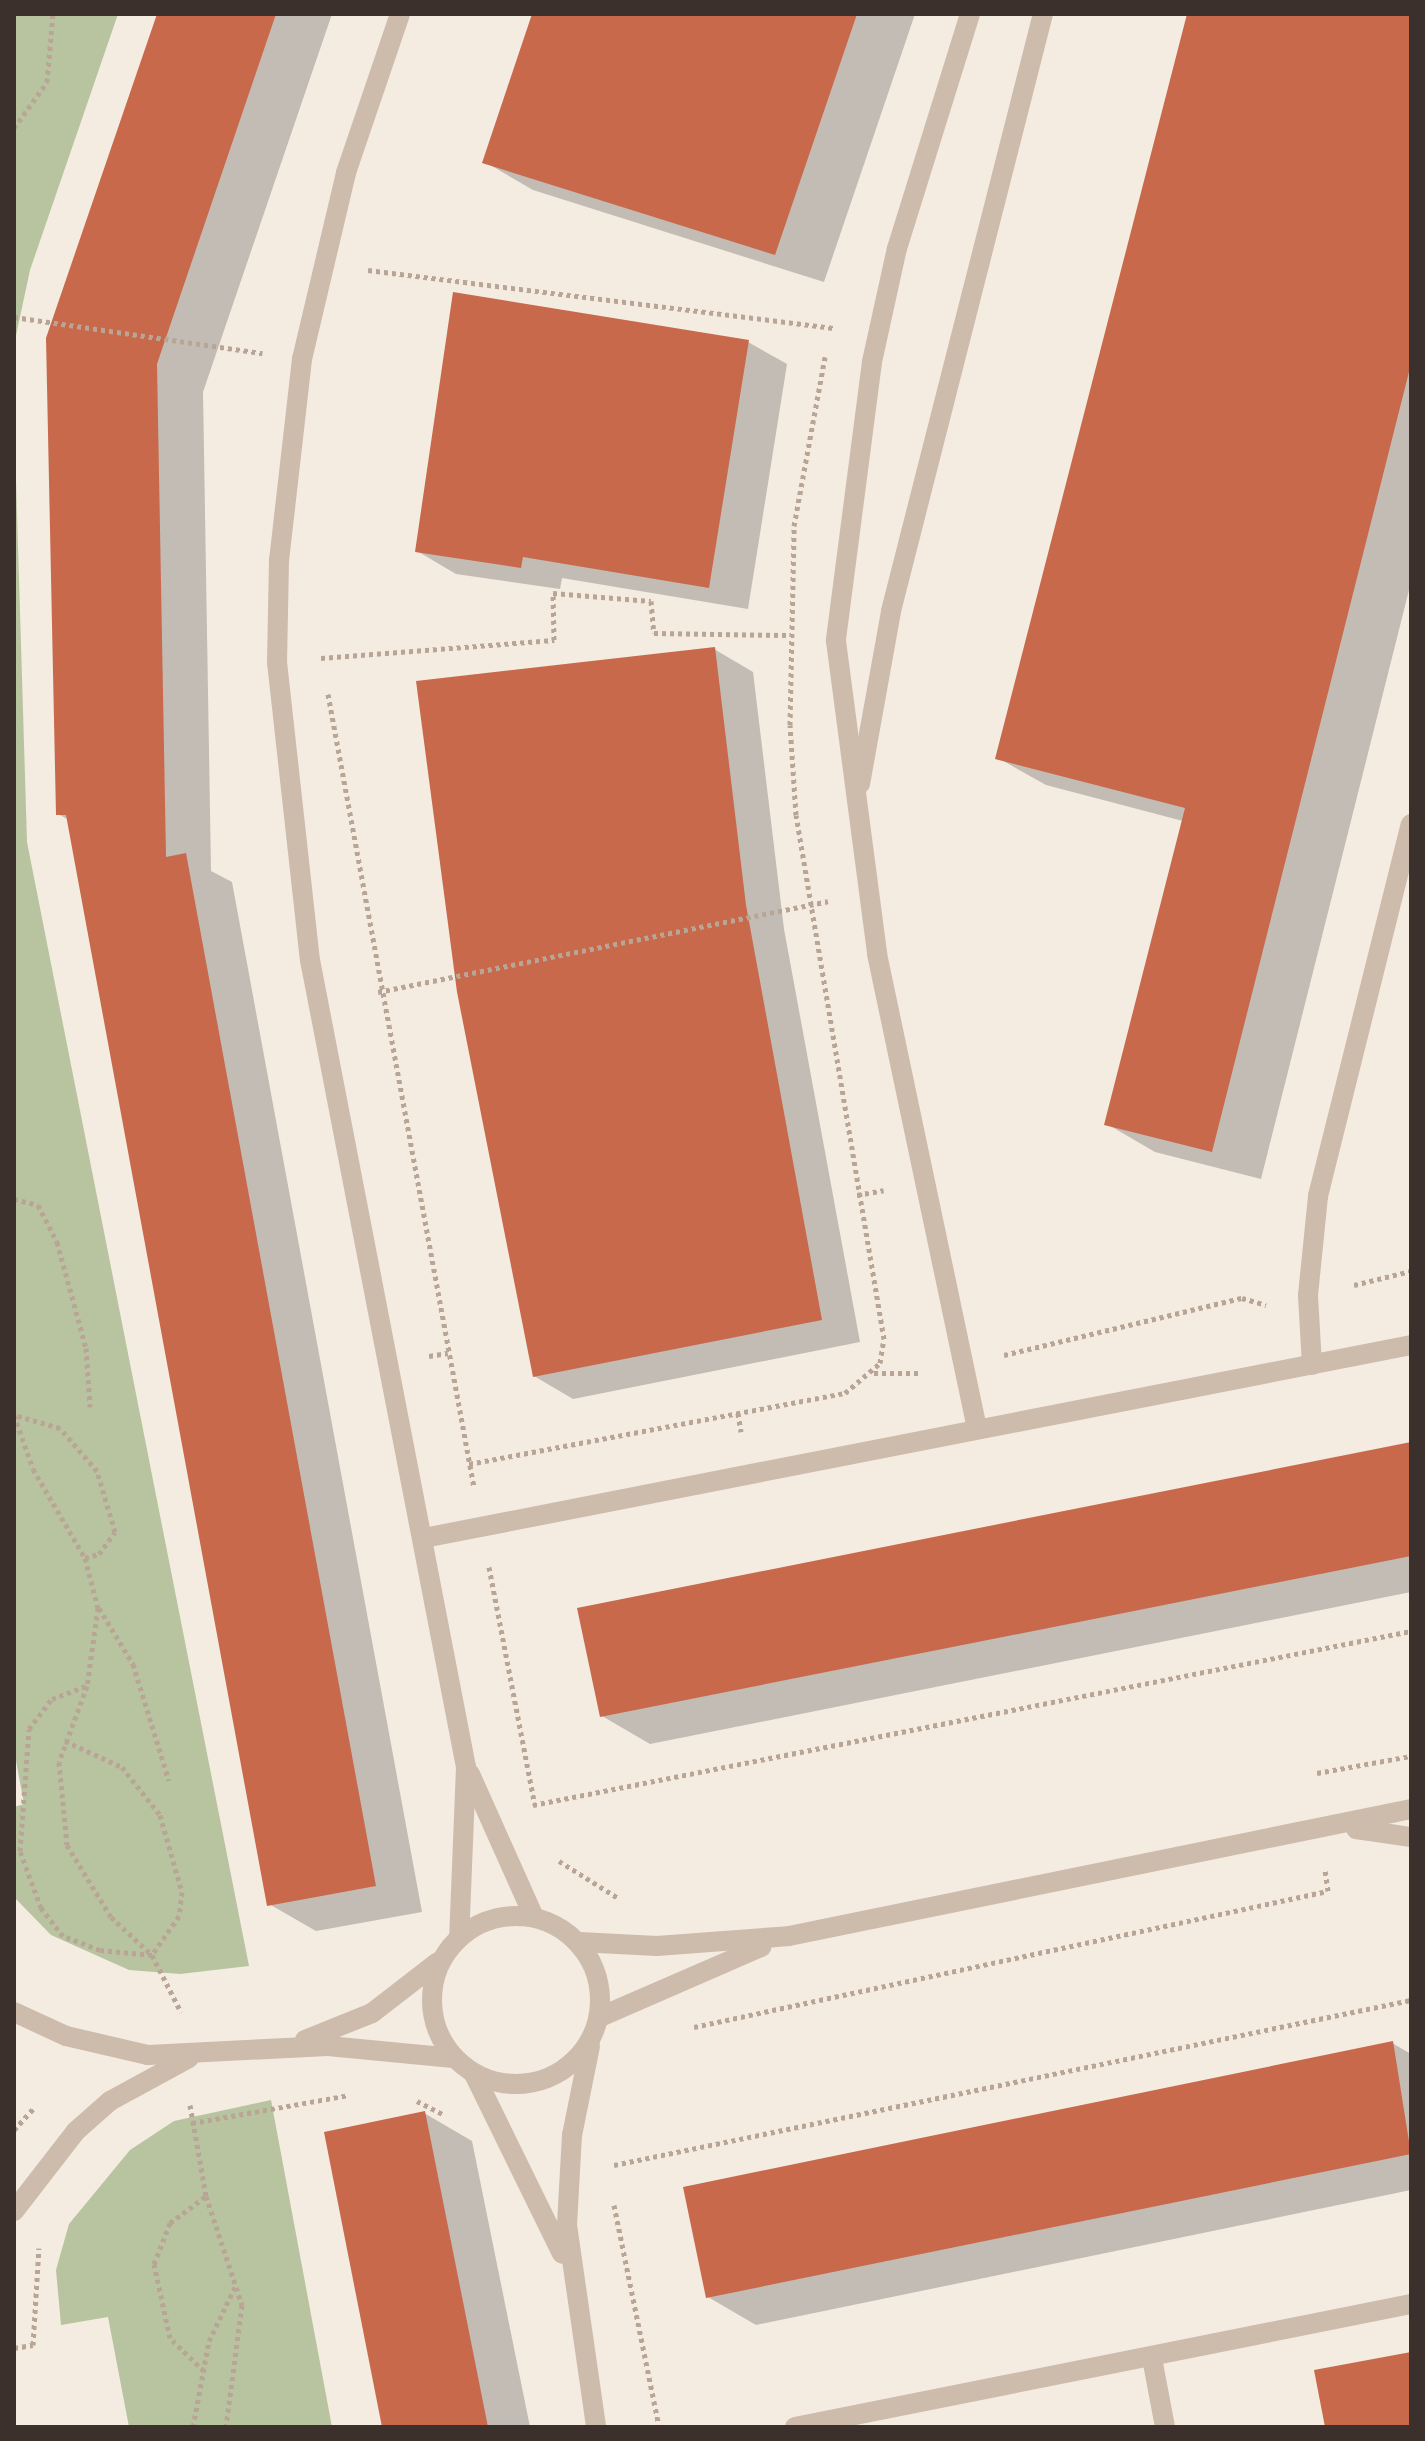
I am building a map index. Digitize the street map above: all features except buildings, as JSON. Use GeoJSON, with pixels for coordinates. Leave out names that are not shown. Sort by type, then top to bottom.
{"type":"FeatureCollection","features":[{"type":"Feature","properties":{"kind":"street"},"geometry":{"type":"LineString","coordinates":[[400,14],[321,265],[302,359],[279,560],[277,662],[310,960],[466,1767],[459,1938]]}},
{"type":"Feature","properties":{"kind":"street"},"geometry":{"type":"LineString","coordinates":[[970,14],[897,248],[858,449],[836,641],[858,796],[867,893],[977,1429]]}},
{"type":"Feature","properties":{"kind":"street"},"geometry":{"type":"LineString","coordinates":[[858,796],[891,611],[1043,14]]}},
{"type":"Feature","properties":{"kind":"street"},"geometry":{"type":"LineString","coordinates":[[1312,1365],[1308,1295],[1318,1196],[1411,824]]}},
{"type":"Feature","properties":{"kind":"street"},"geometry":{"type":"LineString","coordinates":[[424,1538],[1411,1345]]}},
{"type":"Feature","properties":{"kind":"street"},"geometry":{"type":"LineString","coordinates":[[466,1767],[534,1917]]}},
{"type":"Feature","properties":{"kind":"street"},"geometry":{"type":"LineString","coordinates":[[286,2046],[372,2013],[442,1959],[459,1938],[480,1923],[534,1917],[579,1942],[657,1946],[789,1936],[1411,1809]]}},
{"type":"Feature","properties":{"kind":"street"},"geometry":{"type":"LineString","coordinates":[[1320,1829],[1411,1837]]}},
{"type":"Feature","properties":{"kind":"street"},"geometry":{"type":"LineString","coordinates":[[600,2017],[789,1936]]}},
{"type":"Feature","properties":{"kind":"street"},"geometry":{"type":"LineString","coordinates":[[579,1942],[594,1965],[600,2017],[590,2042],[569,2166],[568,2269],[596,2427]]}},
{"type":"Feature","properties":{"kind":"street"},"geometry":{"type":"LineString","coordinates":[[442,1959],[431,2010],[453,2058],[474,2074],[516,2147],[568,2269]]}},
{"type":"Feature","properties":{"kind":"street"},"geometry":{"type":"LineString","coordinates":[[14,2012],[106,2047],[189,2058],[286,2046],[453,2058]]}},
{"type":"Feature","properties":{"kind":"street"},"geometry":{"type":"LineString","coordinates":[[474,2074],[526,2085],[552,2077],[590,2042]]}},
{"type":"Feature","properties":{"kind":"street"},"geometry":{"type":"LineString","coordinates":[[14,2211],[76,2131],[110,2101],[189,2058]]}},
{"type":"Feature","properties":{"kind":"street"},"geometry":{"type":"LineString","coordinates":[[795,2427],[1411,2304]]}},
{"type":"Feature","properties":{"kind":"street"},"geometry":{"type":"LineString","coordinates":[[1152,2358],[1165,2427]]}},
{"type":"Feature","properties":{"kind":"path"},"geometry":{"type":"LineString","coordinates":[[14,128],[47,82],[53,14]]}},
{"type":"Feature","properties":{"kind":"path"},"geometry":{"type":"LineString","coordinates":[[321,265],[833,327],[809,419],[788,635],[796,815],[884,1339],[874,1373],[845,1393],[469,1464]]}},
{"type":"Feature","properties":{"kind":"path"},"geometry":{"type":"LineString","coordinates":[[14,317],[302,359]]}},
{"type":"Feature","properties":{"kind":"path"},"geometry":{"type":"LineString","coordinates":[[277,662],[554,640],[553,593],[651,601],[654,633],[788,635]]}},
{"type":"Feature","properties":{"kind":"path"},"geometry":{"type":"LineString","coordinates":[[322,658],[325,673]]}},
{"type":"Feature","properties":{"kind":"path"},"geometry":{"type":"LineString","coordinates":[[327,688],[378,992],[539,1818]]}},
{"type":"Feature","properties":{"kind":"path"},"geometry":{"type":"LineString","coordinates":[[378,992],[867,893]]}},
{"type":"Feature","properties":{"kind":"path"},"geometry":{"type":"LineString","coordinates":[[14,1199],[38,1205],[57,1242],[86,1348],[90,1407]]}},
{"type":"Feature","properties":{"kind":"path"},"geometry":{"type":"LineString","coordinates":[[874,1373],[900,1377],[964,1365],[1242,1298],[1262,1307],[1411,1271]]}},
{"type":"Feature","properties":{"kind":"path"},"geometry":{"type":"LineString","coordinates":[[85,1558],[99,1554],[115,1532],[97,1471],[60,1428],[14,1415],[33,1469],[85,1558],[98,1608],[133,1664],[169,1781]]}},
{"type":"Feature","properties":{"kind":"path"},"geometry":{"type":"LineString","coordinates":[[98,1608],[87,1686],[65,1741],[59,1804],[67,1845],[111,1917],[152,1955],[175,1994],[189,2058],[192,2123],[206,2196],[236,2285],[243,2326],[226,2427]]}},
{"type":"Feature","properties":{"kind":"path"},"geometry":{"type":"LineString","coordinates":[[487,1814],[1411,1631]]}},
{"type":"Feature","properties":{"kind":"path"},"geometry":{"type":"LineString","coordinates":[[87,1686],[52,1699],[29,1729],[20,1851],[41,1908],[63,1936],[100,1950],[152,1955]]}},
{"type":"Feature","properties":{"kind":"path"},"geometry":{"type":"LineString","coordinates":[[65,1741],[122,1767],[160,1815],[182,1892],[179,1916],[152,1955]]}},
{"type":"Feature","properties":{"kind":"path"},"geometry":{"type":"LineString","coordinates":[[1317,1773],[1411,1756]]}},
{"type":"Feature","properties":{"kind":"path"},"geometry":{"type":"LineString","coordinates":[[555,1855],[607,1894],[650,1903],[657,1946]]}},
{"type":"Feature","properties":{"kind":"path"},"geometry":{"type":"LineString","coordinates":[[663,1988],[671,2032],[1328,1891],[1324,1861]]}},
{"type":"Feature","properties":{"kind":"path"},"geometry":{"type":"LineString","coordinates":[[610,2182],[607,2167],[1411,2000]]}},
{"type":"Feature","properties":{"kind":"path"},"geometry":{"type":"LineString","coordinates":[[192,2123],[359,2093]]}},
{"type":"Feature","properties":{"kind":"path"},"geometry":{"type":"LineString","coordinates":[[407,2097],[449,2118]]}},
{"type":"Feature","properties":{"kind":"path"},"geometry":{"type":"LineString","coordinates":[[14,2130],[41,2101]]}},
{"type":"Feature","properties":{"kind":"path"},"geometry":{"type":"LineString","coordinates":[[180,2109],[190,2105]]}},
{"type":"Feature","properties":{"kind":"path"},"geometry":{"type":"LineString","coordinates":[[204,2371],[170,2338],[154,2264],[170,2223],[206,2196]]}},
{"type":"Feature","properties":{"kind":"path"},"geometry":{"type":"LineString","coordinates":[[613,2198],[659,2427]]}},
{"type":"Feature","properties":{"kind":"path"},"geometry":{"type":"LineString","coordinates":[[14,2348],[33,2345],[33,2266],[42,2236]]}},
{"type":"Feature","properties":{"kind":"path"},"geometry":{"type":"LineString","coordinates":[[193,2427],[204,2371],[236,2285]]}},
{"type":"Feature","properties":{"kind":"green space"},"geometry":{"type":"Polygon","coordinates":[[[14,14],[118,14],[30,270],[14,345],[14,14]]]}},
{"type":"Feature","properties":{"kind":"green space"},"geometry":{"type":"Polygon","coordinates":[[[14,414],[27,842],[249,1966],[180,1974],[129,1970],[51,1935],[14,1897],[14,1807],[24,1804],[14,1750],[14,414]]]}},
{"type":"Feature","properties":{"kind":"green space"},"geometry":{"type":"Polygon","coordinates":[[[271,2100],[332,2427],[129,2427],[108,2317],[61,2325],[56,2270],[69,2224],[130,2150],[174,2121],[271,2100]]]}}]}
